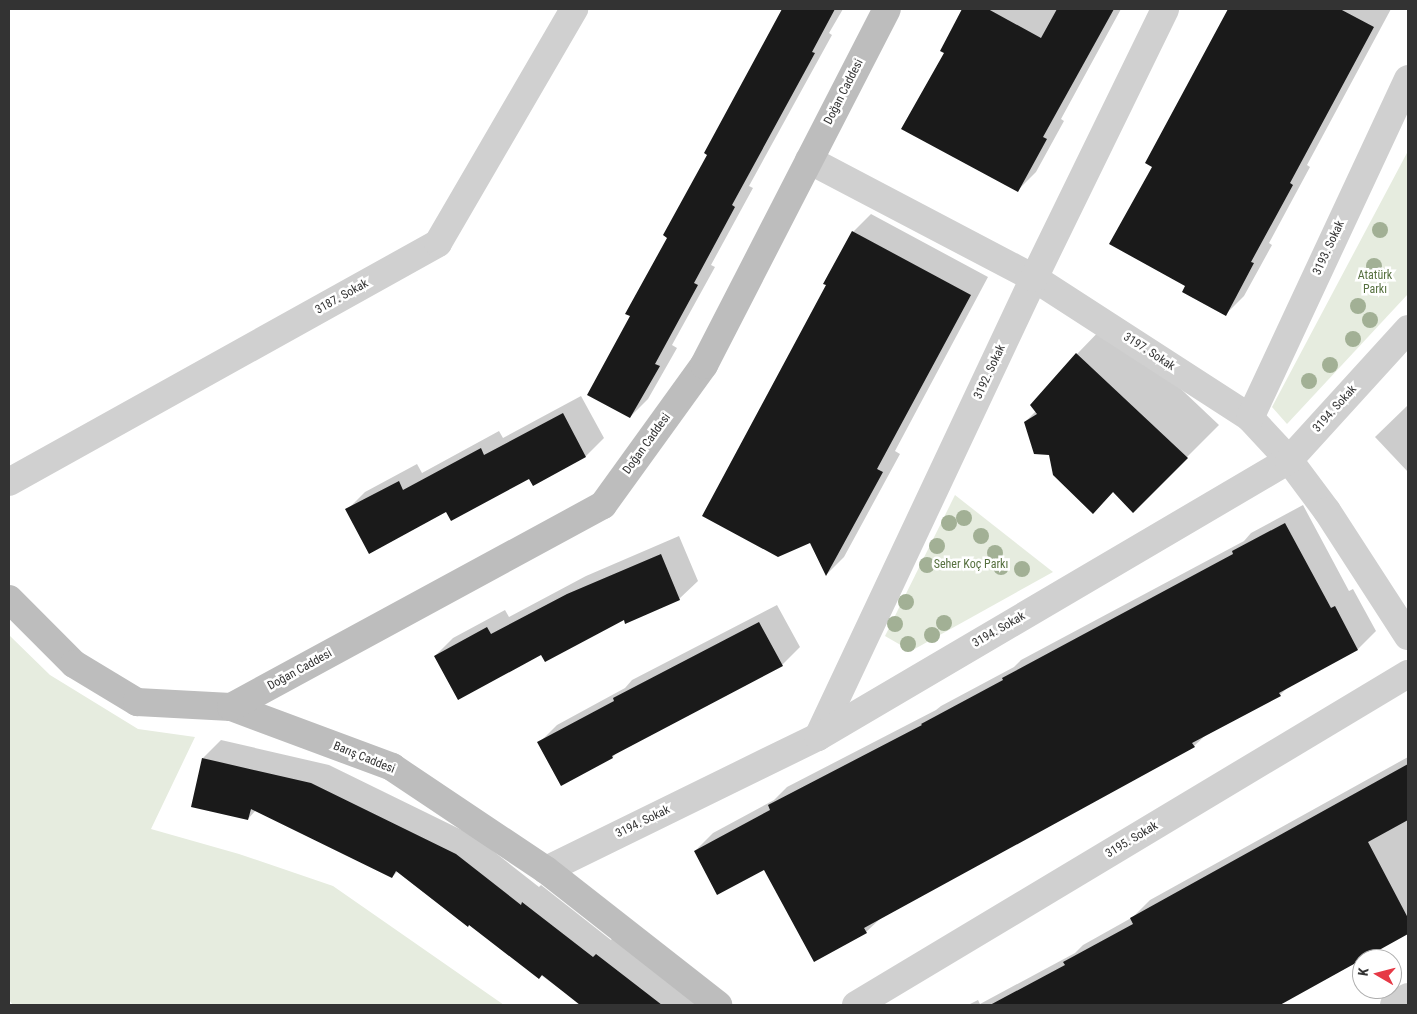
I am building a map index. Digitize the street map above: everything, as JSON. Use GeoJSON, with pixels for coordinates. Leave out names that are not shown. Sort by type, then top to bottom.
{"type":"FeatureCollection","features":[{"type":"Feature","properties":{"kind":"street","name":"3187. Sokak"},"geometry":{"type":"LineString","coordinates":[[9,482],[438,244],[574,9]]}},
{"type":"Feature","properties":{"kind":"street","name":"Doğan Caddesi"},"geometry":{"type":"LineString","coordinates":[[231,707],[603,505],[704,365],[887,9]]}},
{"type":"Feature","properties":{"kind":"street","name":"3192. Sokak"},"geometry":{"type":"LineString","coordinates":[[818,737],[1034,278],[1165,9]]}},
{"type":"Feature","properties":{"kind":"street","name":"3193. Sokak"},"geometry":{"type":"LineString","coordinates":[[1250,418],[1408,79]]}},
{"type":"Feature","properties":{"kind":"street","name":"3197. Sokak"},"geometry":{"type":"LineString","coordinates":[[809,160],[1034,278],[1250,418],[1289,460],[1327,511],[1408,636]]}},
{"type":"Feature","properties":{"kind":"street","name":"3194. Sokak"},"geometry":{"type":"LineString","coordinates":[[546,870],[818,737],[1289,460],[1408,329]]}},
{"type":"Feature","properties":{"kind":"street","name":"Barış Caddesi"},"geometry":{"type":"LineString","coordinates":[[9,599],[74,664],[137,702],[231,707],[392,767],[546,870],[718,1005]]}},
{"type":"Feature","properties":{"kind":"street","name":"3195. Sokak"},"geometry":{"type":"LineString","coordinates":[[856,1005],[1408,674]]}},
{"type":"Feature","properties":{"kind":"street"},"geometry":{"type":"LineString","coordinates":[[1394,1005],[1408,997]]}},
{"type":"Feature","properties":{"kind":"green space","name":"Atatürk Parkı"},"geometry":{"type":"Polygon","coordinates":[[[1408,151],[1408,294],[1287,424],[1272,407],[1408,151]]]}},
{"type":"Feature","properties":{"kind":"green space","name":"Seher Koç Parkı"},"geometry":{"type":"Polygon","coordinates":[[[955,495],[1053,572],[911,651],[885,636],[955,495]]]}},
{"type":"Feature","properties":{"kind":"green space"},"geometry":{"type":"Polygon","coordinates":[[[9,635],[50,675],[138,729],[195,737],[151,829],[239,854],[333,886],[504,1005],[13,1005],[9,1000],[9,635]]]}},
{"type":"Feature","properties":{"kind":"building"},"geometry":{"type":"Polygon","coordinates":[[[782,9],[835,9],[812,52],[815,53],[732,205],[735,207],[694,283],[698,285],[655,364],[660,366],[630,418],[587,395],[630,316],[625,314],[667,238],[663,235],[707,155],[704,153],[782,9]]]}},
{"type":"Feature","properties":{"kind":"building"},"geometry":{"type":"Polygon","coordinates":[[[962,9],[988,9],[1041,38],[1057,9],[1114,9],[1043,137],[1047,139],[1018,192],[901,129],[944,53],[940,51],[962,9]]]}},
{"type":"Feature","properties":{"kind":"building"},"geometry":{"type":"Polygon","coordinates":[[[1228,9],[1340,9],[1374,27],[1290,183],[1293,185],[1251,262],[1254,263],[1226,316],[1182,292],[1185,286],[1109,244],[1152,167],[1145,163],[1228,9]]]}},
{"type":"Feature","properties":{"kind":"building"},"geometry":{"type":"Polygon","coordinates":[[[852,231],[971,295],[877,469],[883,472],[826,576],[810,543],[778,557],[702,516],[826,285],[823,284],[852,231]]]}},
{"type":"Feature","properties":{"kind":"building"},"geometry":{"type":"Polygon","coordinates":[[[1076,353],[1188,458],[1133,513],[1113,492],[1093,514],[1053,475],[1049,455],[1034,454],[1024,422],[1037,414],[1030,405],[1076,353]]]}},
{"type":"Feature","properties":{"kind":"building"},"geometry":{"type":"Polygon","coordinates":[[[563,413],[586,457],[533,486],[529,479],[451,521],[446,512],[369,554],[345,509],[399,481],[403,490],[481,448],[484,455],[563,413]]]}},
{"type":"Feature","properties":{"kind":"building"},"geometry":{"type":"Polygon","coordinates":[[[1285,523],[1331,608],[1335,606],[1358,650],[1279,693],[1281,696],[1192,743],[1195,747],[864,928],[867,933],[814,962],[764,870],[717,895],[694,851],[770,810],[768,805],[922,725],[1003,680],[1002,678],[1233,554],[1232,551],[1285,523]]]}},
{"type":"Feature","properties":{"kind":"building"},"geometry":{"type":"Polygon","coordinates":[[[661,554],[680,600],[625,624],[624,620],[545,662],[541,655],[458,700],[434,656],[487,627],[491,634],[567,594],[661,554]]]}},
{"type":"Feature","properties":{"kind":"building"},"geometry":{"type":"Polygon","coordinates":[[[759,622],[783,666],[612,756],[613,758],[561,786],[537,742],[614,701],[613,698],[759,622]]]}},
{"type":"Feature","properties":{"kind":"building"},"geometry":{"type":"Polygon","coordinates":[[[202,758],[311,783],[456,854],[521,905],[522,902],[593,957],[596,954],[662,1005],[580,1005],[542,975],[539,979],[396,871],[392,878],[251,809],[248,820],[191,807],[202,758]]]}},
{"type":"Feature","properties":{"kind":"building"},"geometry":{"type":"Polygon","coordinates":[[[1408,764],[1408,820],[1368,842],[1408,918],[1408,934],[1381,949],[1352,949],[1352,965],[1280,1005],[990,1005],[1065,965],[1063,962],[1133,924],[1130,918],[1408,764]]]}}]}
